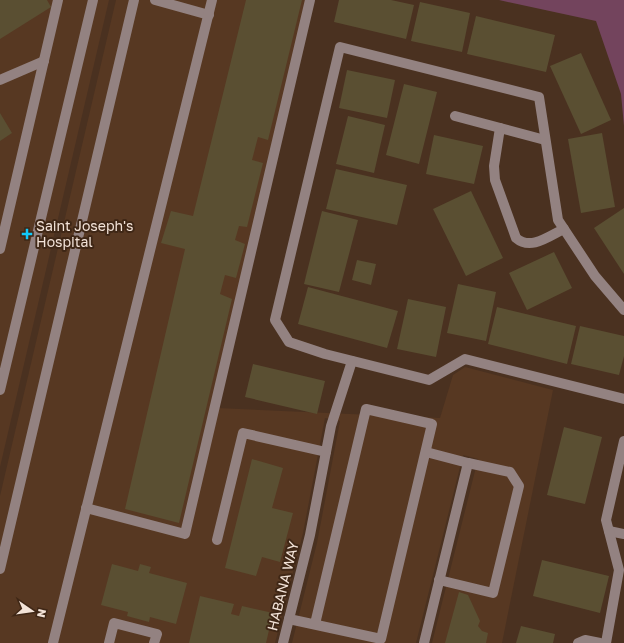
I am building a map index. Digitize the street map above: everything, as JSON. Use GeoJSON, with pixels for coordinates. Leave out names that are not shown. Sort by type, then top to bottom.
{"type":"FeatureCollection","features":[{"type":"Feature","properties":{"kind":"street"},"geometry":{"type":"LineString","coordinates":[[0,249],[58,0]]}},
{"type":"Feature","properties":{"kind":"street"},"geometry":{"type":"LineString","coordinates":[[0,390],[93,0]]}},
{"type":"Feature","properties":{"kind":"street"},"geometry":{"type":"LineString","coordinates":[[0,569],[134,0]]}},
{"type":"Feature","properties":{"kind":"street"},"geometry":{"type":"LineString","coordinates":[[155,0],[209,15]]}},
{"type":"Feature","properties":{"kind":"street"},"geometry":{"type":"LineString","coordinates":[[53,643],[212,0]]}},
{"type":"Feature","properties":{"kind":"street"},"geometry":{"type":"LineString","coordinates":[[86,508],[185,534],[310,0]]}},
{"type":"Feature","properties":{"kind":"street"},"geometry":{"type":"LineString","coordinates":[[624,310],[595,276],[558,220],[539,96],[340,47],[275,320],[289,342],[325,354],[429,380],[465,359],[624,399]]}},
{"type":"Feature","properties":{"kind":"street"},"geometry":{"type":"LineString","coordinates":[[0,80],[44,61]]}},
{"type":"Feature","properties":{"kind":"street"},"geometry":{"type":"LineString","coordinates":[[455,116],[546,140]]}},
{"type":"Feature","properties":{"kind":"street"},"geometry":{"type":"LineString","coordinates":[[500,128],[494,166],[495,180],[516,238],[522,243],[533,244],[564,229]]}},
{"type":"Feature","properties":{"kind":"street","name":"HABANA WAY"},"geometry":{"type":"LineString","coordinates":[[283,643],[310,535],[332,426],[352,361]]}},
{"type":"Feature","properties":{"kind":"street"},"geometry":{"type":"LineString","coordinates":[[289,619],[381,639],[432,424],[366,409],[315,624]]}},
{"type":"Feature","properties":{"kind":"street"},"geometry":{"type":"LineString","coordinates":[[217,540],[242,433],[326,452]]}},
{"type":"Feature","properties":{"kind":"street"},"geometry":{"type":"LineString","coordinates":[[606,643],[619,570],[606,520],[619,486],[624,441]]}},
{"type":"Feature","properties":{"kind":"street"},"geometry":{"type":"LineString","coordinates":[[426,452],[510,472],[518,486],[493,593],[439,580]]}},
{"type":"Feature","properties":{"kind":"street"},"geometry":{"type":"LineString","coordinates":[[424,643],[468,463]]}},
{"type":"Feature","properties":{"kind":"street"},"geometry":{"type":"LineString","coordinates":[[609,531],[624,534]]}},
{"type":"Feature","properties":{"kind":"street"},"geometry":{"type":"LineString","coordinates":[[109,643],[114,623],[156,634],[154,643]]}},
{"type":"Feature","properties":{"kind":"street"},"geometry":{"type":"LineString","coordinates":[[578,643],[585,640],[600,643]]}},
{"type":"Feature","properties":{"kind":"shaded area","name":"Saint Joseph's Hospital"},"geometry":{"type":"Polygon","coordinates":[[[0,0],[109,0],[0,467],[0,0]]]}},
{"type":"Feature","properties":{"kind":"shaded area"},"geometry":{"type":"Polygon","coordinates":[[[116,0],[312,0],[217,408],[440,418],[453,375],[465,367],[553,390],[502,643],[432,643],[478,459],[463,455],[416,643],[292,643],[317,543],[340,421],[325,418],[303,533],[275,643],[0,643],[0,496],[116,0]]]}},
{"type":"Feature","properties":{"kind":"shaded area"},"geometry":{"type":"Polygon","coordinates":[[[499,0],[624,0],[624,126],[621,94],[596,21],[499,0]]]}},
{"type":"Feature","properties":{"kind":"building"},"geometry":{"type":"Polygon","coordinates":[[[0,0],[47,0],[51,7],[0,39],[0,0]]]}},
{"type":"Feature","properties":{"kind":"building"},"geometry":{"type":"Polygon","coordinates":[[[246,0],[302,0],[268,140],[258,137],[252,160],[263,163],[247,227],[239,226],[235,240],[245,244],[236,278],[225,275],[220,294],[232,299],[179,523],[125,509],[185,249],[161,243],[171,211],[193,216],[246,0]]]}},
{"type":"Feature","properties":{"kind":"building"},"geometry":{"type":"Polygon","coordinates":[[[339,0],[391,0],[414,5],[406,39],[334,22],[339,0]]]}},
{"type":"Feature","properties":{"kind":"building"},"geometry":{"type":"Polygon","coordinates":[[[420,2],[470,13],[462,52],[411,41],[420,2]]]}},
{"type":"Feature","properties":{"kind":"building"},"geometry":{"type":"Polygon","coordinates":[[[476,16],[555,35],[546,72],[467,54],[476,16]]]}},
{"type":"Feature","properties":{"kind":"building"},"geometry":{"type":"Polygon","coordinates":[[[581,53],[611,120],[581,134],[550,66],[581,53]]]}},
{"type":"Feature","properties":{"kind":"building"},"geometry":{"type":"Polygon","coordinates":[[[347,70],[395,80],[387,118],[339,108],[347,70]]]}},
{"type":"Feature","properties":{"kind":"building"},"geometry":{"type":"Polygon","coordinates":[[[404,84],[437,92],[419,164],[386,155],[404,84]]]}},
{"type":"Feature","properties":{"kind":"building"},"geometry":{"type":"Polygon","coordinates":[[[0,113],[12,133],[0,141],[0,113]]]}},
{"type":"Feature","properties":{"kind":"building"},"geometry":{"type":"Polygon","coordinates":[[[348,116],[385,125],[374,173],[336,164],[348,116]]]}},
{"type":"Feature","properties":{"kind":"building"},"geometry":{"type":"Polygon","coordinates":[[[602,133],[615,207],[581,213],[568,139],[602,133]]]}},
{"type":"Feature","properties":{"kind":"building"},"geometry":{"type":"Polygon","coordinates":[[[434,135],[483,146],[474,184],[426,174],[434,135]]]}},
{"type":"Feature","properties":{"kind":"building"},"geometry":{"type":"Polygon","coordinates":[[[336,169],[407,185],[397,225],[326,209],[336,169]]]}},
{"type":"Feature","properties":{"kind":"building"},"geometry":{"type":"Polygon","coordinates":[[[471,191],[503,258],[466,276],[433,209],[471,191]]]}},
{"type":"Feature","properties":{"kind":"building"},"geometry":{"type":"Polygon","coordinates":[[[624,208],[624,274],[594,228],[624,208]]]}},
{"type":"Feature","properties":{"kind":"building"},"geometry":{"type":"Polygon","coordinates":[[[322,211],[358,220],[339,292],[304,284],[322,211]]]}},
{"type":"Feature","properties":{"kind":"building"},"geometry":{"type":"Polygon","coordinates":[[[554,252],[572,288],[527,310],[509,273],[554,252]]]}},
{"type":"Feature","properties":{"kind":"building"},"geometry":{"type":"Polygon","coordinates":[[[357,260],[376,264],[371,285],[352,280],[357,260]]]}},
{"type":"Feature","properties":{"kind":"building"},"geometry":{"type":"Polygon","coordinates":[[[458,284],[496,292],[486,341],[447,333],[458,284]]]}},
{"type":"Feature","properties":{"kind":"building"},"geometry":{"type":"Polygon","coordinates":[[[308,287],[398,311],[387,348],[298,324],[308,287]]]}},
{"type":"Feature","properties":{"kind":"building"},"geometry":{"type":"Polygon","coordinates":[[[408,299],[446,307],[436,357],[397,349],[408,299]]]}},
{"type":"Feature","properties":{"kind":"building"},"geometry":{"type":"Polygon","coordinates":[[[497,307],[576,326],[567,364],[488,344],[497,307]]]}},
{"type":"Feature","properties":{"kind":"building"},"geometry":{"type":"Polygon","coordinates":[[[580,326],[624,336],[624,356],[619,375],[571,364],[580,326]]]}},
{"type":"Feature","properties":{"kind":"building"},"geometry":{"type":"Polygon","coordinates":[[[253,364],[325,381],[317,414],[245,397],[253,364]]]}},
{"type":"Feature","properties":{"kind":"building"},"geometry":{"type":"Polygon","coordinates":[[[564,427],[602,437],[585,504],[547,495],[564,427]]]}},
{"type":"Feature","properties":{"kind":"building"},"geometry":{"type":"Polygon","coordinates":[[[252,459],[283,468],[272,508],[293,513],[280,562],[262,557],[256,576],[225,568],[252,459]]]}},
{"type":"Feature","properties":{"kind":"building"},"geometry":{"type":"Polygon","coordinates":[[[542,560],[609,576],[600,613],[533,596],[542,560]]]}},
{"type":"Feature","properties":{"kind":"building"},"geometry":{"type":"Polygon","coordinates":[[[112,564],[138,571],[140,564],[151,567],[149,573],[187,583],[176,624],[150,617],[149,622],[127,616],[128,612],[101,605],[112,564]]]}},
{"type":"Feature","properties":{"kind":"building"},"geometry":{"type":"Polygon","coordinates":[[[459,592],[468,595],[480,621],[478,626],[482,631],[488,633],[486,643],[445,643],[459,592]]]}},
{"type":"Feature","properties":{"kind":"building"},"geometry":{"type":"Polygon","coordinates":[[[200,596],[234,604],[231,614],[239,616],[242,606],[273,613],[266,643],[189,643],[200,596]]]}},
{"type":"Feature","properties":{"kind":"building"},"geometry":{"type":"Polygon","coordinates":[[[521,626],[555,634],[553,643],[516,643],[521,626]]]}},
{"type":"Feature","properties":{"kind":"place","name":"Saint Joseph's Hospital"},"geometry":{"type":"Point","coordinates":[27,234]}}]}
